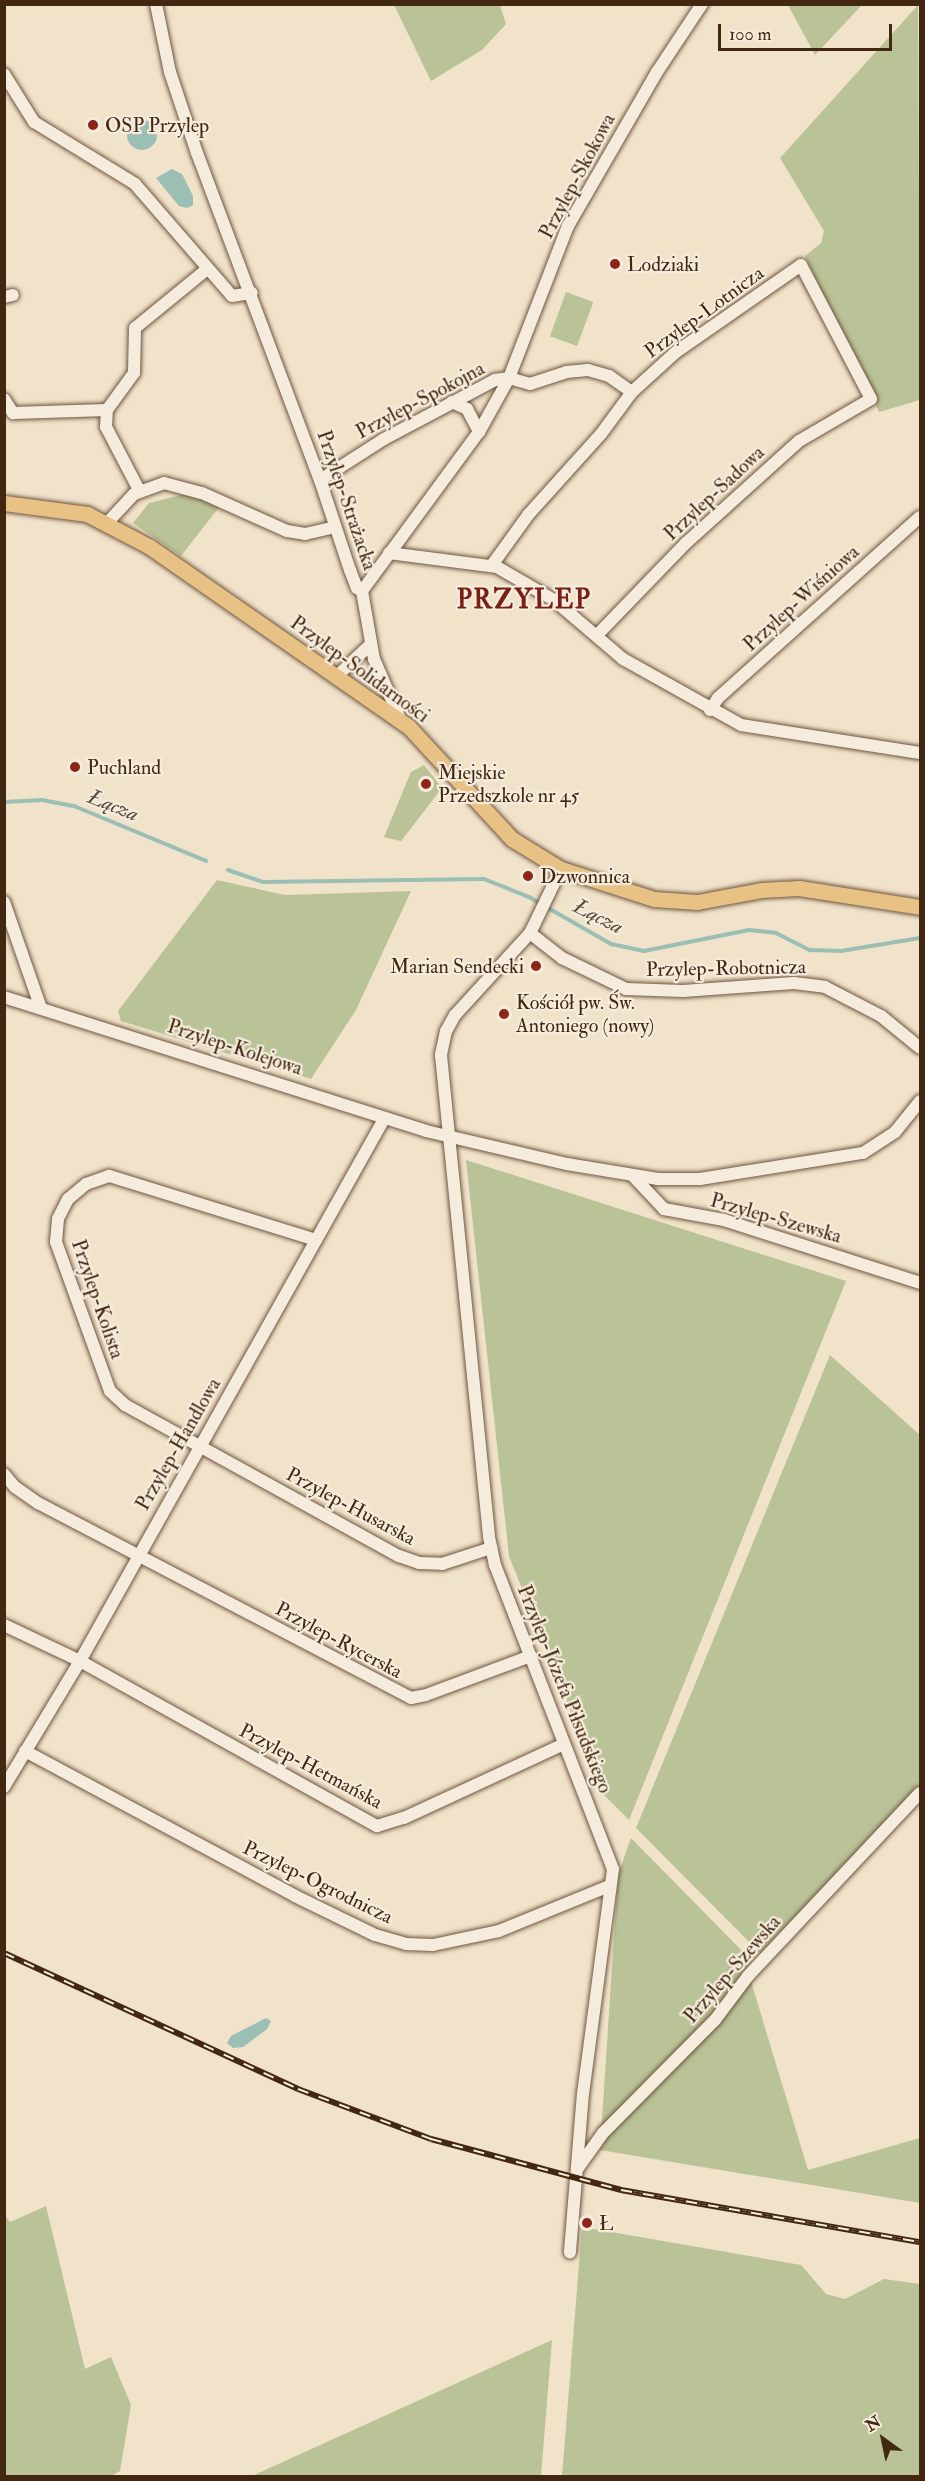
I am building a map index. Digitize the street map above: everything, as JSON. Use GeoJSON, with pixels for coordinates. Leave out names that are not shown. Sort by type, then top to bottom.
{"type":"FeatureCollection","features":[{"type":"Feature","properties":{"kind":"main road","name":"Przylep-Solidarności"},"geometry":{"type":"LineString","coordinates":[[4,503],[66,509],[108,522],[400,719],[512,839],[561,869],[630,893],[671,901],[697,902],[761,890],[799,888],[921,907]]}},
{"type":"Feature","properties":{"kind":"street","name":"Przylep-Strażacka"},"geometry":{"type":"LineString","coordinates":[[156,4],[174,82],[321,480],[350,570],[357,588],[363,591],[370,645],[400,719]]}},
{"type":"Feature","properties":{"kind":"street","name":"Przylep-Skokowa"},"geometry":{"type":"LineString","coordinates":[[363,591],[378,566],[479,432],[508,378],[568,226],[657,72],[702,4]]}},
{"type":"Feature","properties":{"kind":"street"},"geometry":{"type":"LineString","coordinates":[[4,74],[34,122],[135,184],[232,296],[252,293]]}},
{"type":"Feature","properties":{"kind":"street","name":"Przylep-Lotnicza"},"geometry":{"type":"LineString","coordinates":[[492,564],[632,392],[676,352],[801,265],[871,399]]}},
{"type":"Feature","properties":{"kind":"street"},"geometry":{"type":"LineString","coordinates":[[140,490],[106,427],[107,410],[134,373],[135,328],[207,269]]}},
{"type":"Feature","properties":{"kind":"street"},"geometry":{"type":"LineString","coordinates":[[508,378],[530,384],[566,372],[588,370],[609,376],[632,392]]}},
{"type":"Feature","properties":{"kind":"street","name":"Przylep-Spokojna"},"geometry":{"type":"LineString","coordinates":[[321,480],[384,439],[495,380],[508,378]]}},
{"type":"Feature","properties":{"kind":"street"},"geometry":{"type":"LineString","coordinates":[[4,399],[13,413],[107,410]]}},
{"type":"Feature","properties":{"kind":"street","name":"Przylep-Sadowa"},"geometry":{"type":"LineString","coordinates":[[598,634],[686,543],[799,441],[871,399]]}},
{"type":"Feature","properties":{"kind":"street"},"geometry":{"type":"LineString","coordinates":[[452,402],[467,409],[479,432]]}},
{"type":"Feature","properties":{"kind":"street"},"geometry":{"type":"LineString","coordinates":[[108,522],[140,490],[173,484],[296,533],[314,534],[335,527]]}},
{"type":"Feature","properties":{"kind":"street","name":"Przylep-Wiśniowa"},"geometry":{"type":"LineString","coordinates":[[710,710],[718,698],[921,517]]}},
{"type":"Feature","properties":{"kind":"street"},"geometry":{"type":"LineString","coordinates":[[389,554],[492,564],[554,600],[598,634],[623,659],[710,710],[753,728],[921,753]]}},
{"type":"Feature","properties":{"kind":"street"},"geometry":{"type":"LineString","coordinates":[[350,570],[378,566]]}},
{"type":"Feature","properties":{"kind":"street"},"geometry":{"type":"LineString","coordinates":[[337,676],[370,645]]}},
{"type":"Feature","properties":{"kind":"street"},"geometry":{"type":"LineString","coordinates":[[452,1138],[443,1090],[441,1055],[446,1031],[474,991],[530,933],[551,894],[561,869]]}},
{"type":"Feature","properties":{"kind":"street"},"geometry":{"type":"LineString","coordinates":[[4,902],[41,1008]]}},
{"type":"Feature","properties":{"kind":"street","name":"Przylep-Robotnicza"},"geometry":{"type":"LineString","coordinates":[[530,933],[562,958],[626,989],[683,991],[794,983],[825,987],[881,1016],[921,1048]]}},
{"type":"Feature","properties":{"kind":"street","name":"Przylep-Kolejowa"},"geometry":{"type":"LineString","coordinates":[[4,997],[256,1074],[384,1119],[452,1138]]}},
{"type":"Feature","properties":{"kind":"street","name":"Przylep-Szewska"},"geometry":{"type":"LineString","coordinates":[[452,1138],[632,1174],[700,1179],[836,1160],[876,1147],[895,1132],[921,1101]]}},
{"type":"Feature","properties":{"kind":"street","name":"Przylep-Handlowa"},"geometry":{"type":"LineString","coordinates":[[4,1787],[80,1660],[384,1119]]}},
{"type":"Feature","properties":{"kind":"street","name":"Przylep-Józefa Piłsudskiego"},"geometry":{"type":"LineString","coordinates":[[452,1138],[492,1548],[613,1869],[609,1886],[576,2172],[570,2252]]}},
{"type":"Feature","properties":{"kind":"street","name":"Przylep-Szewska"},"geometry":{"type":"LineString","coordinates":[[632,1174],[664,1209],[724,1220],[921,1282]]}},
{"type":"Feature","properties":{"kind":"street","name":"Przylep-Kolista"},"geometry":{"type":"LineString","coordinates":[[200,1446],[125,1405],[110,1391],[56,1242],[58,1219],[68,1199],[86,1184],[109,1176],[316,1240]]}},
{"type":"Feature","properties":{"kind":"street","name":"Przylep-Husarska"},"geometry":{"type":"LineString","coordinates":[[200,1446],[399,1556],[419,1563],[442,1564],[492,1548]]}},
{"type":"Feature","properties":{"kind":"street","name":"Przylep-Rycerska"},"geometry":{"type":"LineString","coordinates":[[4,1473],[15,1487],[38,1503],[411,1698],[426,1695],[531,1656]]}},
{"type":"Feature","properties":{"kind":"street"},"geometry":{"type":"LineString","coordinates":[[4,1625],[80,1660]]}},
{"type":"Feature","properties":{"kind":"street","name":"Przylep-Hetmańska"},"geometry":{"type":"LineString","coordinates":[[80,1660],[377,1826],[404,1818],[564,1744]]}},
{"type":"Feature","properties":{"kind":"street","name":"Przylep-Ogrodnicza"},"geometry":{"type":"LineString","coordinates":[[26,1751],[295,1896],[375,1935],[406,1944],[433,1945],[499,1931],[609,1886]]}},
{"type":"Feature","properties":{"kind":"street","name":"Przylep-Szewska"},"geometry":{"type":"LineString","coordinates":[[576,2172],[603,2133],[700,2037],[748,1976],[921,1793]]}},
{"type":"Feature","properties":{"kind":"green space"},"geometry":{"type":"Polygon","coordinates":[[[394,5],[500,5],[506,24],[482,50],[431,81],[394,5]]]}},
{"type":"Feature","properties":{"kind":"green space"},"geometry":{"type":"Polygon","coordinates":[[[788,5],[862,5],[815,55],[788,5]]]}},
{"type":"Feature","properties":{"kind":"green space"},"geometry":{"type":"Polygon","coordinates":[[[918,5],[920,400],[879,412],[805,256],[821,243],[824,231],[780,158],[918,5]]]}},
{"type":"Feature","properties":{"kind":"green space"},"geometry":{"type":"Polygon","coordinates":[[[566,292],[593,302],[577,346],[550,336],[566,292]]]}},
{"type":"Feature","properties":{"kind":"green space"},"geometry":{"type":"Polygon","coordinates":[[[185,494],[220,506],[181,556],[133,523],[149,503],[185,494]]]}},
{"type":"Feature","properties":{"kind":"green space"},"geometry":{"type":"Polygon","coordinates":[[[424,765],[442,788],[401,841],[384,837],[411,772],[424,765]]]}},
{"type":"Feature","properties":{"kind":"green space"},"geometry":{"type":"Polygon","coordinates":[[[217,880],[285,895],[411,891],[356,1010],[311,1079],[121,1021],[118,1011],[217,880]]]}},
{"type":"Feature","properties":{"kind":"green space"},"geometry":{"type":"Polygon","coordinates":[[[466,1160],[846,1281],[629,1820],[604,1795],[509,1556],[466,1160]]]}},
{"type":"Feature","properties":{"kind":"green space"},"geometry":{"type":"Polygon","coordinates":[[[830,1355],[920,1435],[920,1788],[760,1953],[636,1828],[830,1355]]]}},
{"type":"Feature","properties":{"kind":"green space"},"geometry":{"type":"Polygon","coordinates":[[[631,1838],[752,1961],[747,1968],[808,2170],[920,2138],[920,2203],[600,2150],[618,1875],[631,1838]]]}},
{"type":"Feature","properties":{"kind":"green space"},"geometry":{"type":"Polygon","coordinates":[[[46,2206],[85,2369],[111,2357],[131,2405],[120,2471],[111,2476],[5,2476],[5,2215],[10,2222],[46,2206]]]}},
{"type":"Feature","properties":{"kind":"green space"},"geometry":{"type":"Polygon","coordinates":[[[582,2227],[801,2265],[826,2294],[845,2299],[884,2279],[920,2284],[920,2476],[562,2476],[582,2227]]]}},
{"type":"Feature","properties":{"kind":"green space"},"geometry":{"type":"Polygon","coordinates":[[[552,2340],[541,2476],[252,2476],[552,2340]]]}},
{"type":"Feature","properties":{"kind":"water"},"geometry":{"type":"Polygon","coordinates":[[[142,120],[153,124],[157,135],[153,146],[142,150],[131,146],[127,135],[131,124],[142,120]]]}},
{"type":"Feature","properties":{"kind":"water"},"geometry":{"type":"Polygon","coordinates":[[[172,169],[182,174],[193,196],[193,205],[187,208],[179,206],[156,178],[172,169]]]}},
{"type":"Feature","properties":{"kind":"water"},"geometry":{"type":"Polygon","coordinates":[[[266,2018],[271,2021],[267,2029],[243,2047],[233,2048],[227,2043],[231,2036],[266,2018]]]}},
{"type":"Feature","properties":{"kind":"waterway","name":"Łącza"},"geometry":{"type":"LineString","coordinates":[[4,802],[42,800],[74,806],[206,861]]}},
{"type":"Feature","properties":{"kind":"waterway","name":"Łącza"},"geometry":{"type":"LineString","coordinates":[[228,870],[262,882],[484,879],[529,897],[611,944],[644,951],[749,930],[776,933],[810,950],[841,951],[920,938]]}},
{"type":"Feature","properties":{"kind":"railway"},"geometry":{"type":"LineString","coordinates":[[4,1953],[298,2089],[431,2139],[621,2190],[920,2242]]}},
{"type":"Feature","properties":{"kind":"place","name":"OSP Przylep"},"geometry":{"type":"Point","coordinates":[93,125]}},
{"type":"Feature","properties":{"kind":"place","name":"Lodziaki"},"geometry":{"type":"Point","coordinates":[615,264]}},
{"type":"Feature","properties":{"kind":"place","name":"Puchland"},"geometry":{"type":"Point","coordinates":[75,767]}},
{"type":"Feature","properties":{"kind":"place","name":"Miejskie Przedszkole nr 45"},"geometry":{"type":"Point","coordinates":[426,784]}},
{"type":"Feature","properties":{"kind":"place","name":"Dzwonnica"},"geometry":{"type":"Point","coordinates":[528,876]}},
{"type":"Feature","properties":{"kind":"place","name":"Marian Sendecki"},"geometry":{"type":"Point","coordinates":[536,966]}},
{"type":"Feature","properties":{"kind":"place","name":"Kościół pw. Św. Antoniego (nowy)"},"geometry":{"type":"Point","coordinates":[504,1014]}},
{"type":"Feature","properties":{"kind":"place","name":"Ł"},"geometry":{"type":"Point","coordinates":[587,2223]}},
{"type":"Feature","properties":{"kind":"district","name":"PRZYLEP"},"geometry":{"type":"Point","coordinates":[524,601]}}]}
